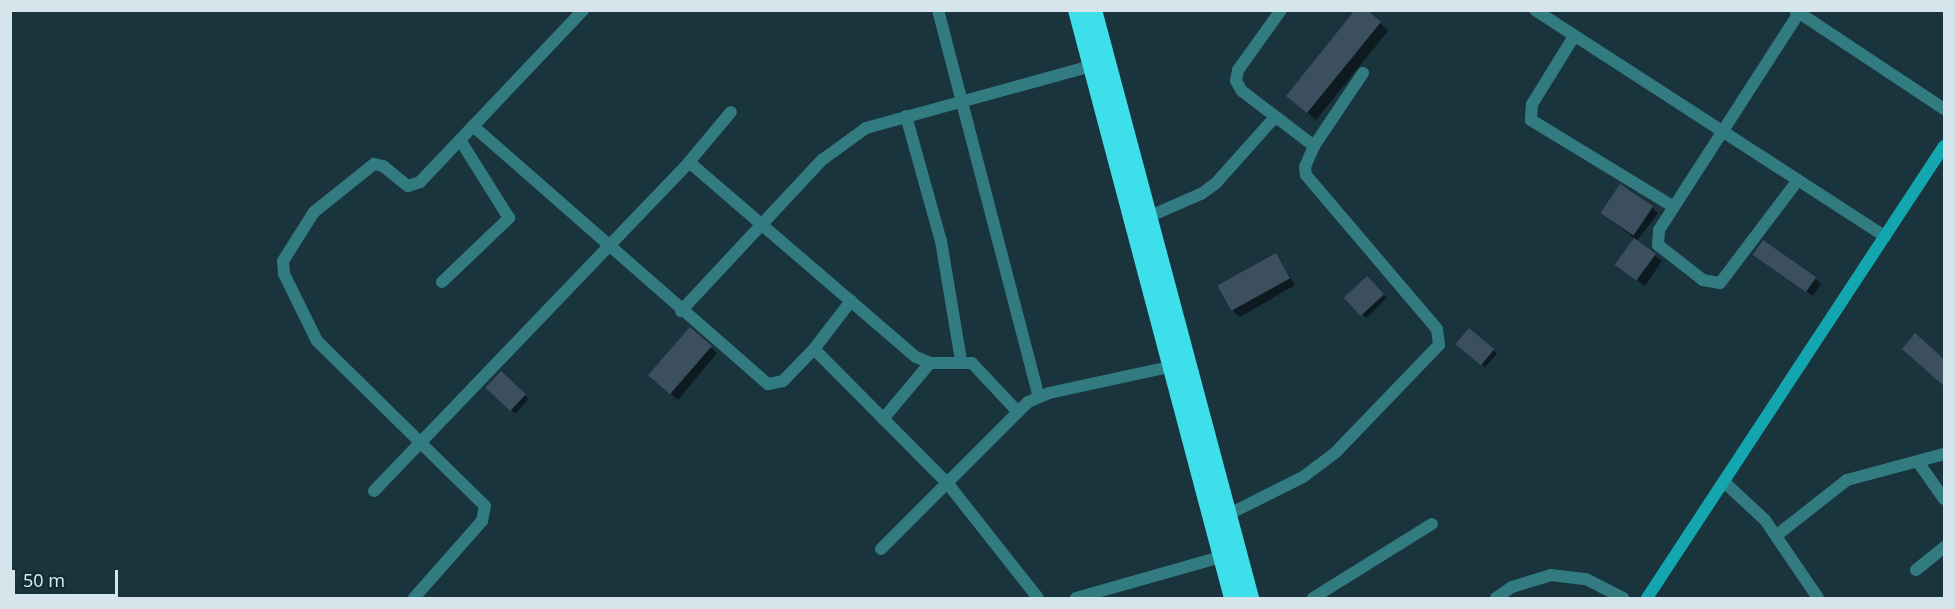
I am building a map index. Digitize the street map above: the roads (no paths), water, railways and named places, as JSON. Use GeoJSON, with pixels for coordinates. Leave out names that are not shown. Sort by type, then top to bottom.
{"type":"FeatureCollection","features":[{"type":"Feature","properties":{"kind":"highway"},"geometry":{"type":"LineString","coordinates":[[1077,10],[1169,367],[1233,598]]}},
{"type":"Feature","properties":{"kind":"highway"},"geometry":{"type":"LineString","coordinates":[[1094,10],[1250,598]]}},
{"type":"Feature","properties":{"kind":"street"},"geometry":{"type":"LineString","coordinates":[[414,598],[486,511],[482,501],[419,443],[317,341],[284,274],[283,261],[314,212],[374,164],[384,166],[404,184],[412,187],[460,140],[583,10]]}},
{"type":"Feature","properties":{"kind":"street"},"geometry":{"type":"LineString","coordinates":[[938,10],[1039,397]]}},
{"type":"Feature","properties":{"kind":"street"},"geometry":{"type":"LineString","coordinates":[[1281,10],[1238,70],[1236,81],[1242,92],[1314,146]]}},
{"type":"Feature","properties":{"kind":"street"},"geometry":{"type":"LineString","coordinates":[[1535,10],[1573,38],[1885,236]]}},
{"type":"Feature","properties":{"kind":"street"},"geometry":{"type":"LineString","coordinates":[[1798,180],[1725,278],[1715,284],[1658,245],[1659,230],[1724,133],[1799,11],[1944,109]]}},
{"type":"Feature","properties":{"kind":"street"},"geometry":{"type":"LineString","coordinates":[[1573,38],[1532,104],[1531,120],[1674,207]]}},
{"type":"Feature","properties":{"kind":"street"},"geometry":{"type":"LineString","coordinates":[[681,311],[760,223],[843,143],[866,129],[1091,66]]}},
{"type":"Feature","properties":{"kind":"street"},"geometry":{"type":"LineString","coordinates":[[1229,514],[1303,477],[1335,453],[1436,350],[1441,340],[1437,329],[1311,184],[1305,167],[1314,146],[1363,74]]}},
{"type":"Feature","properties":{"kind":"street"},"geometry":{"type":"LineString","coordinates":[[374,491],[605,245],[688,162],[731,112]]}},
{"type":"Feature","properties":{"kind":"street"},"geometry":{"type":"LineString","coordinates":[[906,116],[941,241],[961,361]]}},
{"type":"Feature","properties":{"kind":"street"},"geometry":{"type":"LineString","coordinates":[[1148,217],[1201,194],[1216,183],[1275,117]]}},
{"type":"Feature","properties":{"kind":"street"},"geometry":{"type":"LineString","coordinates":[[473,126],[605,245],[768,384],[783,381],[814,349],[851,301]]}},
{"type":"Feature","properties":{"kind":"street"},"geometry":{"type":"LineString","coordinates":[[442,282],[509,218],[460,140]]}},
{"type":"Feature","properties":{"kind":"street"},"geometry":{"type":"LineString","coordinates":[[1647,598],[1944,146]]}},
{"type":"Feature","properties":{"kind":"street"},"geometry":{"type":"LineString","coordinates":[[688,162],[916,357],[930,363],[961,361],[978,367],[1017,411]]}},
{"type":"Feature","properties":{"kind":"street"},"geometry":{"type":"LineString","coordinates":[[814,349],[948,484],[1038,598]]}},
{"type":"Feature","properties":{"kind":"street"},"geometry":{"type":"LineString","coordinates":[[883,419],[930,363]]}},
{"type":"Feature","properties":{"kind":"street"},"geometry":{"type":"LineString","coordinates":[[881,549],[948,484],[1017,411],[1039,397],[1169,367]]}},
{"type":"Feature","properties":{"kind":"street"},"geometry":{"type":"LineString","coordinates":[[1777,535],[1847,480],[1944,454]]}},
{"type":"Feature","properties":{"kind":"street"},"geometry":{"type":"LineString","coordinates":[[1918,462],[1944,499]]}},
{"type":"Feature","properties":{"kind":"street"},"geometry":{"type":"LineString","coordinates":[[1724,482],[1777,535],[1818,598]]}},
{"type":"Feature","properties":{"kind":"street"},"geometry":{"type":"LineString","coordinates":[[1313,598],[1432,524]]}},
{"type":"Feature","properties":{"kind":"street"},"geometry":{"type":"LineString","coordinates":[[1916,570],[1944,547]]}},
{"type":"Feature","properties":{"kind":"street"},"geometry":{"type":"LineString","coordinates":[[1077,598],[1221,557]]}},
{"type":"Feature","properties":{"kind":"street"},"geometry":{"type":"LineString","coordinates":[[1496,598],[1535,578],[1569,575],[1586,579],[1623,598]]}}]}
